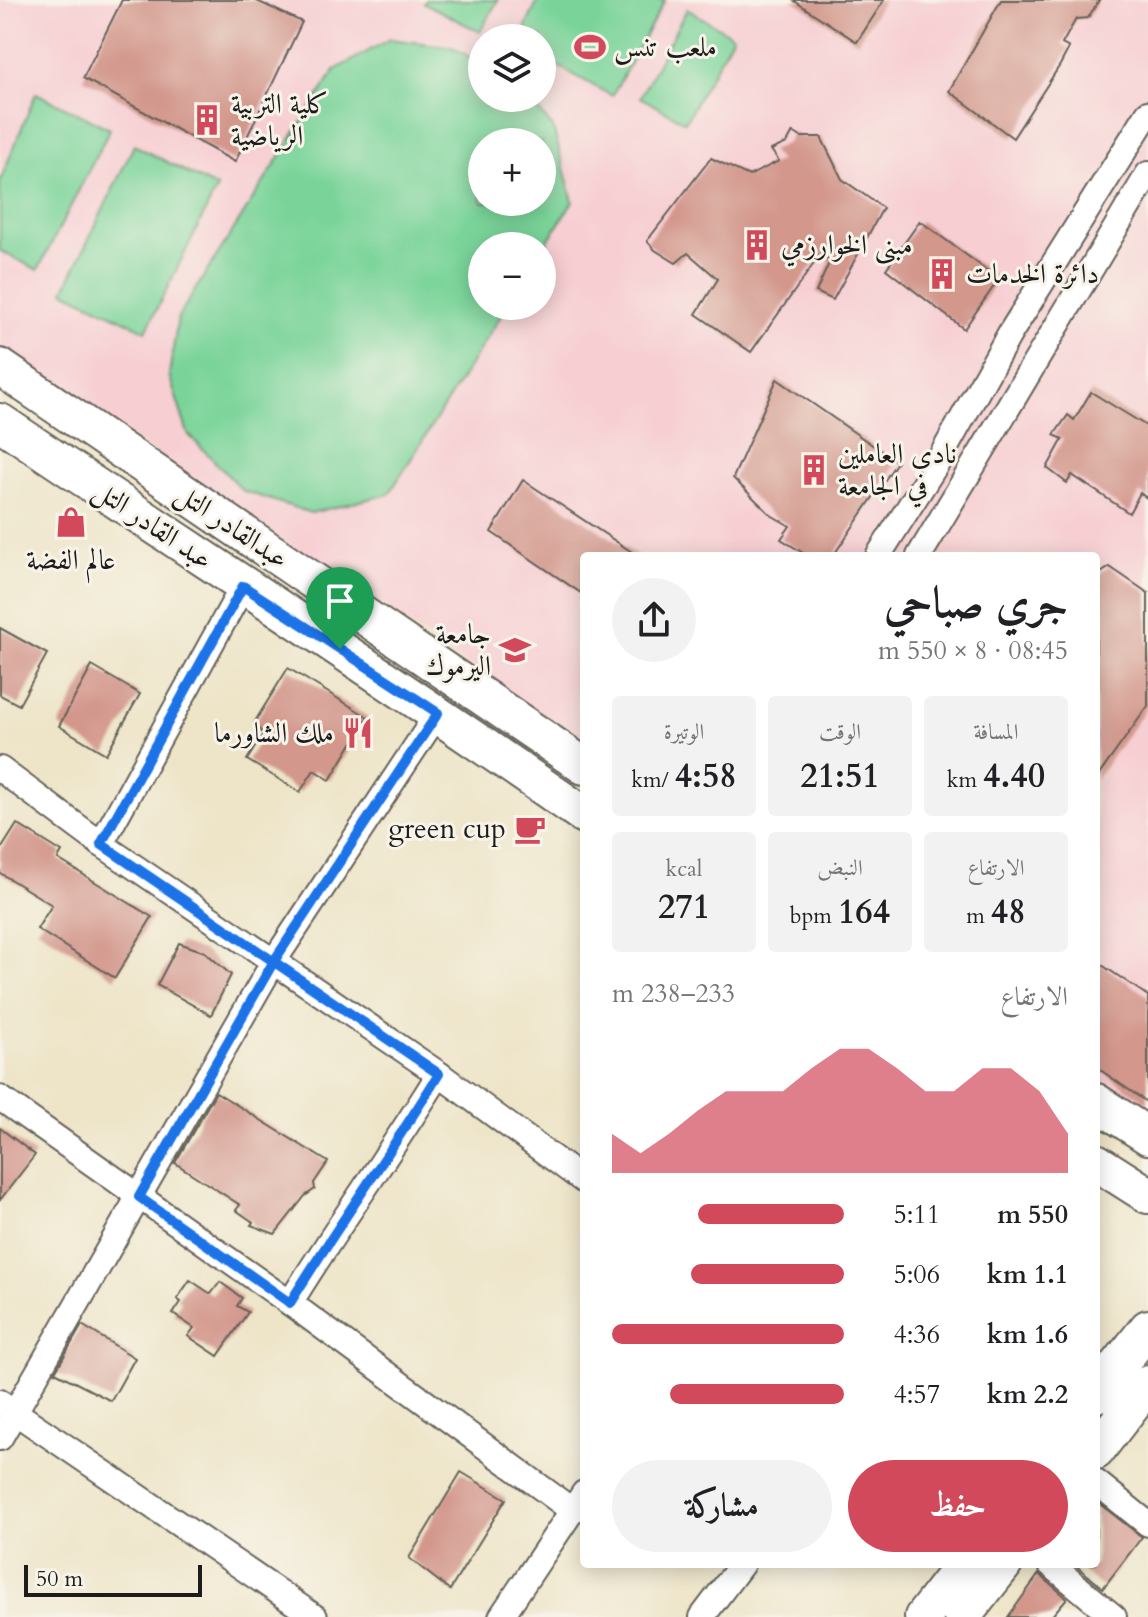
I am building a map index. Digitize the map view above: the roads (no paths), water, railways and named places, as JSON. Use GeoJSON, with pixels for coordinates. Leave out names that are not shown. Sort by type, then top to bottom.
{"type":"FeatureCollection","features":[{"type":"Feature","properties":{"kind":"main road","name":"عبدالقادر التل"},"geometry":{"type":"LineString","coordinates":[[0,367],[580,763]]}},
{"type":"Feature","properties":{"kind":"main road","name":"عبد القادر التل"},"geometry":{"type":"LineString","coordinates":[[0,422],[438,713],[580,812]]}},
{"type":"Feature","properties":{"kind":"main road"},"geometry":{"type":"LineString","coordinates":[[1100,1105],[1148,1136]]}},
{"type":"Feature","properties":{"kind":"main road"},"geometry":{"type":"LineString","coordinates":[[1100,1165],[1148,1195]]}},
{"type":"Feature","properties":{"kind":"main road"},"geometry":{"type":"LineString","coordinates":[[1100,1389],[1148,1328]]}},
{"type":"Feature","properties":{"kind":"main road"},"geometry":{"type":"LineString","coordinates":[[1100,1446],[1148,1384]]}},
{"type":"Feature","properties":{"kind":"main road"},"geometry":{"type":"LineString","coordinates":[[923,1617],[961,1568]]}},
{"type":"Feature","properties":{"kind":"main road"},"geometry":{"type":"LineString","coordinates":[[962,1617],[1001,1568]]}},
{"type":"Feature","properties":{"kind":"street"},"geometry":{"type":"LineString","coordinates":[[881,552],[939,460],[1009,335],[1148,113]]}},
{"type":"Feature","properties":{"kind":"street"},"geometry":{"type":"LineString","coordinates":[[921,552],[1148,174]]}},
{"type":"Feature","properties":{"kind":"street"},"geometry":{"type":"LineString","coordinates":[[939,460],[968,476]]}},
{"type":"Feature","properties":{"kind":"street"},"geometry":{"type":"LineString","coordinates":[[101,844],[243,586]]}},
{"type":"Feature","properties":{"kind":"street"},"geometry":{"type":"LineString","coordinates":[[0,1438],[8,1407],[139,1197],[274,961],[438,713]]}},
{"type":"Feature","properties":{"kind":"street"},"geometry":{"type":"LineString","coordinates":[[0,769],[101,844],[439,1074],[580,1178]]}},
{"type":"Feature","properties":{"kind":"street"},"geometry":{"type":"LineString","coordinates":[[290,1303],[439,1074]]}},
{"type":"Feature","properties":{"kind":"street"},"geometry":{"type":"LineString","coordinates":[[0,1098],[579,1502],[501,1617]]}},
{"type":"Feature","properties":{"kind":"street"},"geometry":{"type":"LineString","coordinates":[[8,1407],[315,1617]]}},
{"type":"Feature","properties":{"kind":"street"},"geometry":{"type":"LineString","coordinates":[[1100,1485],[1148,1524]]}},
{"type":"Feature","properties":{"kind":"street"},"geometry":{"type":"LineString","coordinates":[[702,1617],[739,1568]]}},
{"type":"Feature","properties":{"kind":"street"},"geometry":{"type":"LineString","coordinates":[[1055,1568],[1114,1617]]}},
{"type":"Feature","properties":{"kind":"place","name":"ملعب تنس"},"geometry":{"type":"Point","coordinates":[590,47]}},
{"type":"Feature","properties":{"kind":"place","name":"كلية التربية الرياضية"},"geometry":{"type":"Point","coordinates":[207,120]}},
{"type":"Feature","properties":{"kind":"place","name":"مبنى الخوارزمي"},"geometry":{"type":"Point","coordinates":[757,245]}},
{"type":"Feature","properties":{"kind":"place","name":"دائرة الخدمات"},"geometry":{"type":"Point","coordinates":[942,274]}},
{"type":"Feature","properties":{"kind":"place","name":"نادي العاملين في الجامعة"},"geometry":{"type":"Point","coordinates":[814,470]}},
{"type":"Feature","properties":{"kind":"place","name":"عالم الفضة"},"geometry":{"type":"Point","coordinates":[71,522]}},
{"type":"Feature","properties":{"kind":"place","name":"جامعة اليرموك"},"geometry":{"type":"Point","coordinates":[515,650]}},
{"type":"Feature","properties":{"kind":"place","name":"ملك الشاورما"},"geometry":{"type":"Point","coordinates":[358,733]}},
{"type":"Feature","properties":{"kind":"place","name":"green cup"},"geometry":{"type":"Point","coordinates":[530,829]}}]}
